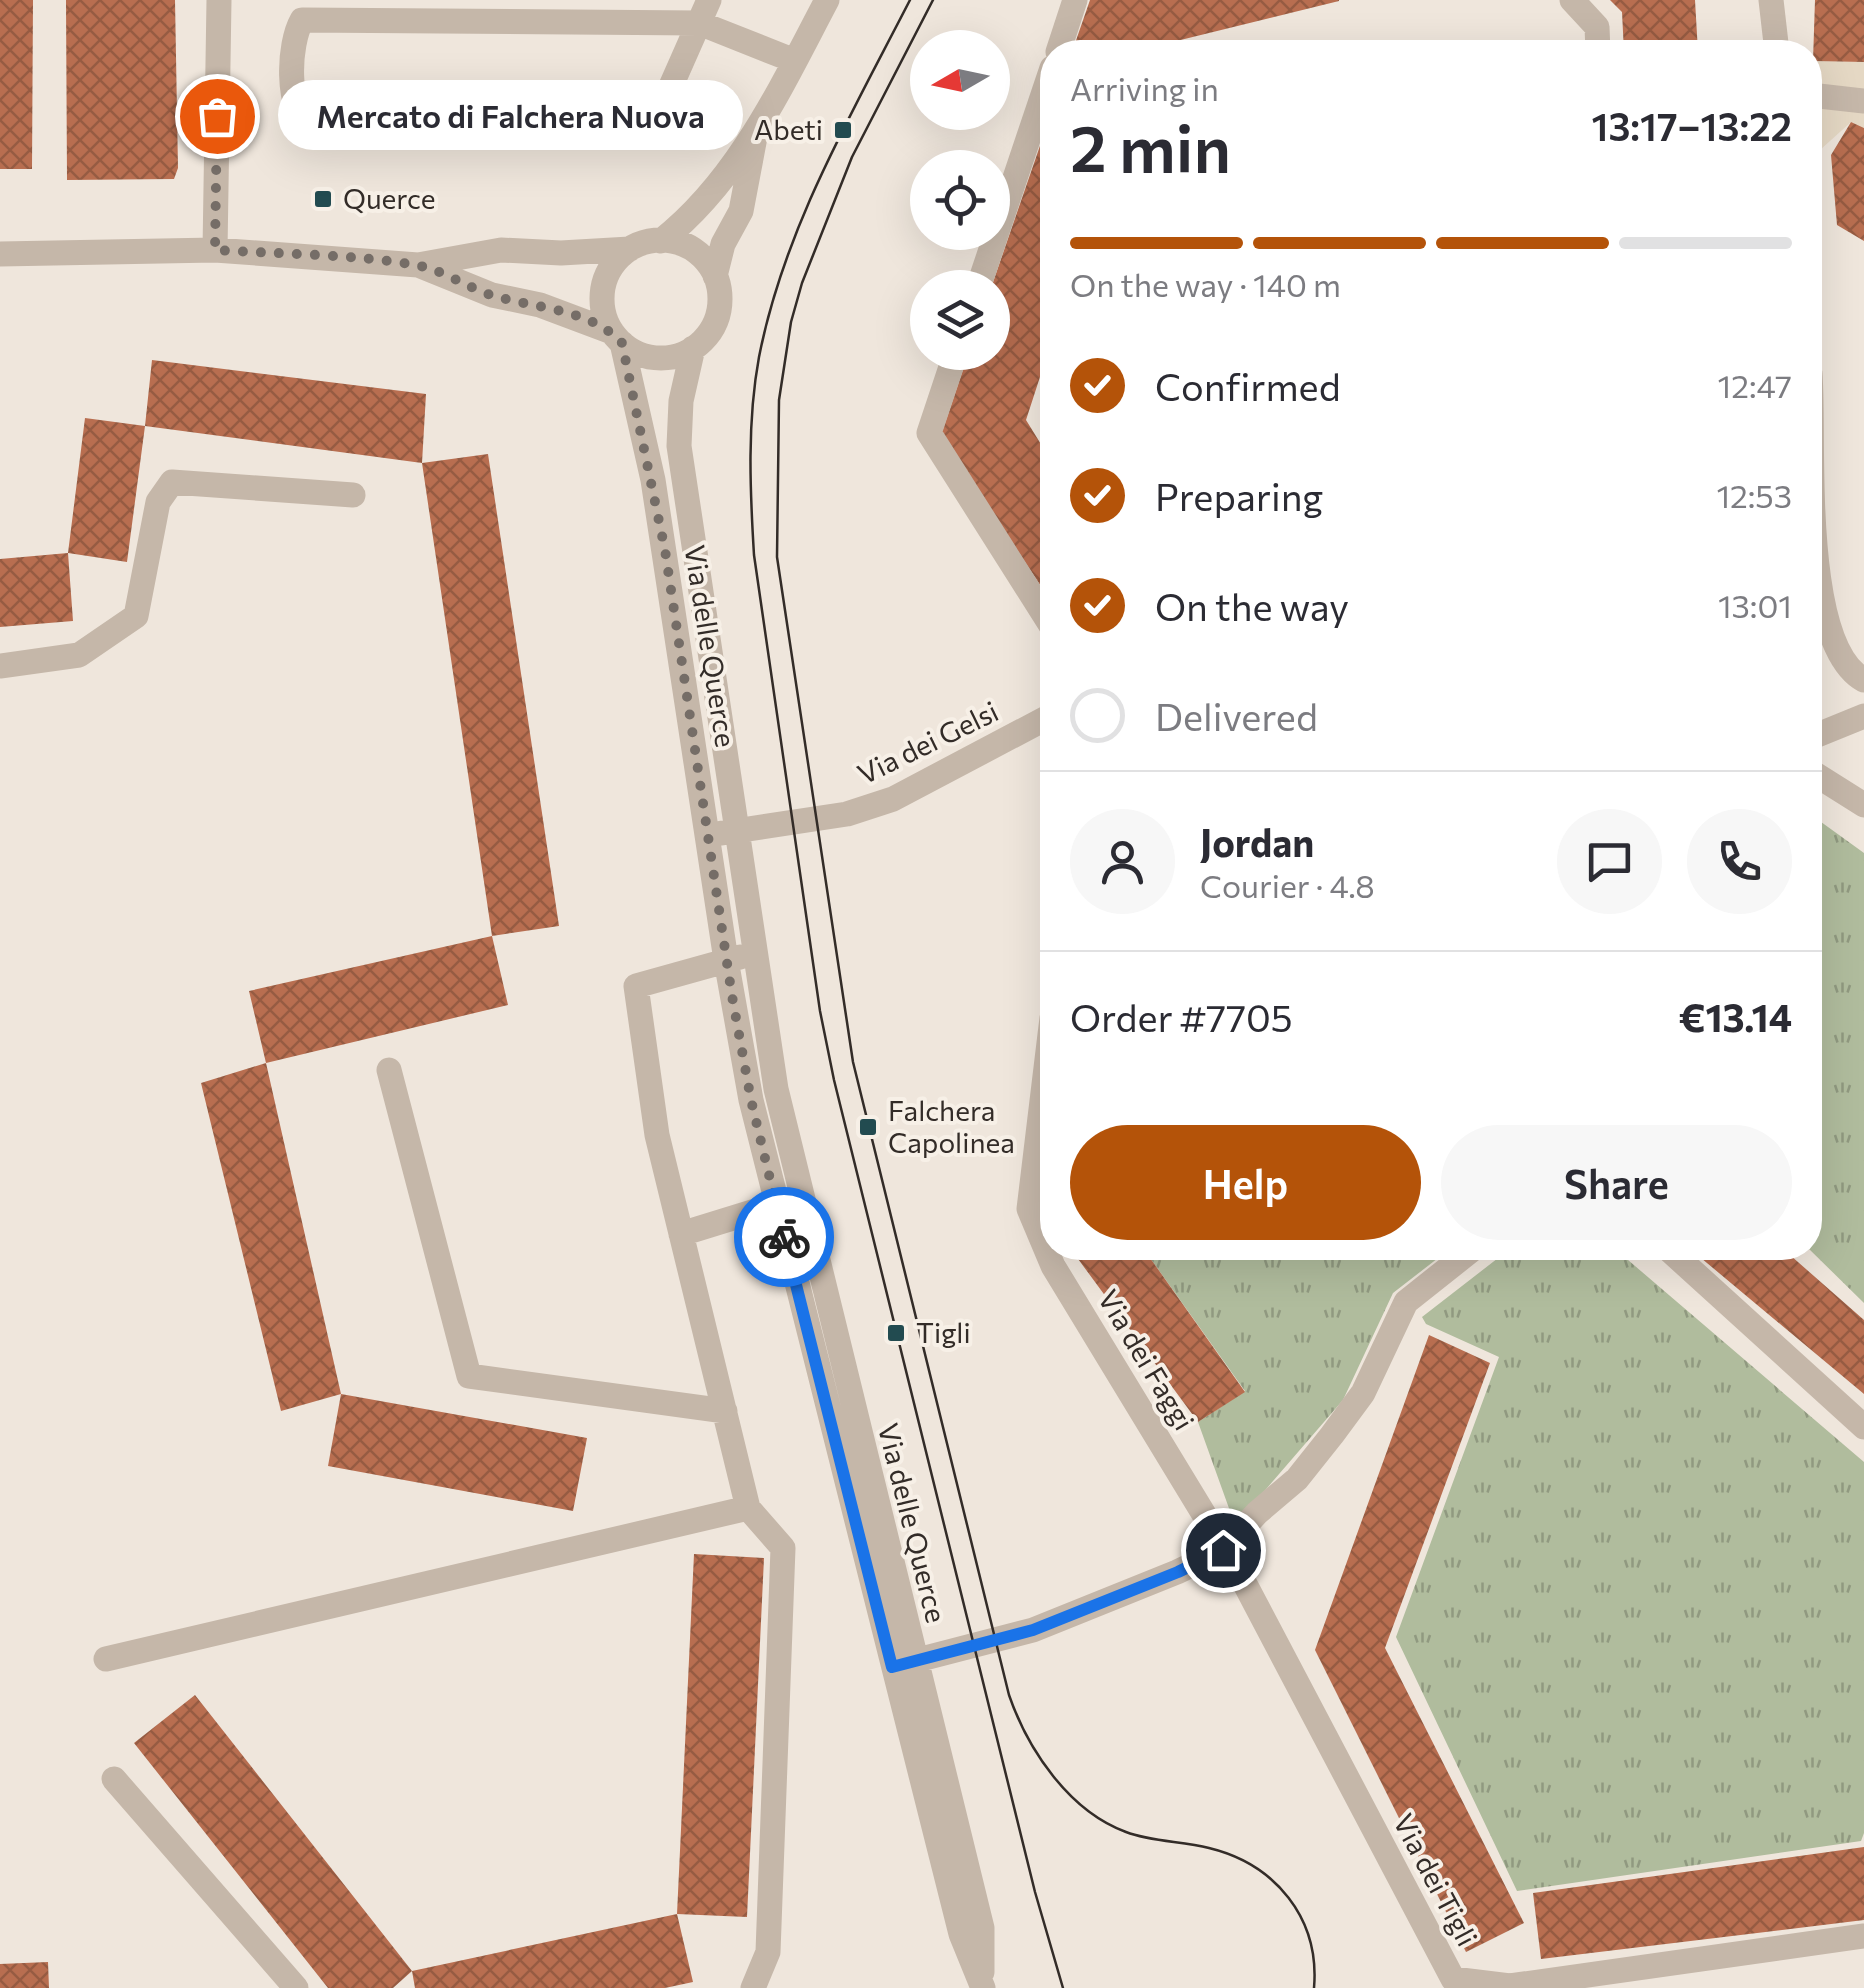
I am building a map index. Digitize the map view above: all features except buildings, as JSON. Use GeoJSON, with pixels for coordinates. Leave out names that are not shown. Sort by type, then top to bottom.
{"type":"FeatureCollection","features":[{"type":"Feature","properties":{"kind":"street"},"geometry":{"type":"LineString","coordinates":[[215,250],[219,0]]}},
{"type":"Feature","properties":{"kind":"street"},"geometry":{"type":"LineString","coordinates":[[661,241],[682,225],[756,133],[827,0]]}},
{"type":"Feature","properties":{"kind":"street"},"geometry":{"type":"LineString","coordinates":[[1062,40],[1076,0]]}},
{"type":"Feature","properties":{"kind":"street"},"geometry":{"type":"LineString","coordinates":[[1572,0],[1596,27],[1597,40]]}},
{"type":"Feature","properties":{"kind":"street"},"geometry":{"type":"LineString","coordinates":[[1770,0],[1775,40]]}},
{"type":"Feature","properties":{"kind":"street"},"geometry":{"type":"LineString","coordinates":[[704,12],[652,129],[636,134],[309,127],[299,118],[292,38],[302,20],[704,12],[794,61]]}},
{"type":"Feature","properties":{"kind":"street"},"geometry":{"type":"LineString","coordinates":[[1822,96],[1864,101]]}},
{"type":"Feature","properties":{"kind":"street"},"geometry":{"type":"LineString","coordinates":[[984,270],[1040,104]]}},
{"type":"Feature","properties":{"kind":"street"},"geometry":{"type":"LineString","coordinates":[[418,265],[492,296],[540,304],[617,338],[640,354],[658,358],[678,356],[710,332],[718,314],[715,276],[723,244],[740,212],[756,133]]}},
{"type":"Feature","properties":{"kind":"street"},"geometry":{"type":"LineString","coordinates":[[617,338],[604,313],[602,294],[607,276],[630,249],[651,240],[691,246],[715,276]]}},
{"type":"Feature","properties":{"kind":"street"},"geometry":{"type":"LineString","coordinates":[[0,254],[215,250],[418,265],[500,250],[630,249]]}},
{"type":"Feature","properties":{"kind":"street","name":"Via delle Querce"},"geometry":{"type":"LineString","coordinates":[[617,338],[653,480],[751,1100],[776,1204],[904,1664]]}},
{"type":"Feature","properties":{"kind":"street","name":"Via delle Querce"},"geometry":{"type":"LineString","coordinates":[[693,348],[682,402],[679,446],[776,1089],[960,1934],[982,1985]]}},
{"type":"Feature","properties":{"kind":"street"},"geometry":{"type":"LineString","coordinates":[[950,370],[929,433],[1040,607]]}},
{"type":"Feature","properties":{"kind":"street"},"geometry":{"type":"LineString","coordinates":[[0,666],[79,655],[136,616],[158,502],[172,482],[353,495]]}},
{"type":"Feature","properties":{"kind":"street"},"geometry":{"type":"LineString","coordinates":[[1822,592],[1832,642],[1854,674],[1864,680]]}},
{"type":"Feature","properties":{"kind":"street"},"geometry":{"type":"LineString","coordinates":[[1822,733],[1864,716]]}},
{"type":"Feature","properties":{"kind":"street","name":"Via dei Gelsi"},"geometry":{"type":"LineString","coordinates":[[708,835],[870,808],[1040,720]]}},
{"type":"Feature","properties":{"kind":"street"},"geometry":{"type":"LineString","coordinates":[[1822,779],[1864,805]]}},
{"type":"Feature","properties":{"kind":"street"},"geometry":{"type":"LineString","coordinates":[[753,1988],[768,1952],[783,1548],[748,1508],[657,1135],[636,986],[754,953]]}},
{"type":"Feature","properties":{"kind":"street"},"geometry":{"type":"LineString","coordinates":[[389,1070],[469,1376],[725,1411]]}},
{"type":"Feature","properties":{"kind":"street","name":"Via dei Faggi"},"geometry":{"type":"LineString","coordinates":[[1040,1117],[1029,1208],[1040,1235]]}},
{"type":"Feature","properties":{"kind":"street"},"geometry":{"type":"LineString","coordinates":[[681,1234],[802,1197]]}},
{"type":"Feature","properties":{"kind":"street","name":"Via dei Faggi"},"geometry":{"type":"LineString","coordinates":[[1051,1260],[1223,1550]]}},
{"type":"Feature","properties":{"kind":"street"},"geometry":{"type":"LineString","coordinates":[[904,1664],[1033,1630],[1223,1550],[1296,1478],[1363,1393],[1406,1302],[1459,1260]]}},
{"type":"Feature","properties":{"kind":"street"},"geometry":{"type":"LineString","coordinates":[[1679,1260],[1864,1426]]}},
{"type":"Feature","properties":{"kind":"street"},"geometry":{"type":"LineString","coordinates":[[106,1659],[748,1508]]}},
{"type":"Feature","properties":{"kind":"street","name":"Via dei Tigli"},"geometry":{"type":"LineString","coordinates":[[1223,1550],[1245,1584],[1453,1979],[1510,1986],[1864,1936]]}},
{"type":"Feature","properties":{"kind":"street"},"geometry":{"type":"LineString","coordinates":[[114,1779],[296,1988]]}},
{"type":"Feature","properties":{"kind":"green space"},"geometry":{"type":"Polygon","coordinates":[[[1822,823],[1864,853],[1864,1303],[1820,1260],[1822,823]]]}},
{"type":"Feature","properties":{"kind":"green space"},"geometry":{"type":"Polygon","coordinates":[[[1152,1260],[1436,1260],[1393,1293],[1343,1400],[1235,1525],[1198,1422],[1245,1391],[1152,1260]]]}},
{"type":"Feature","properties":{"kind":"green space"},"geometry":{"type":"Polygon","coordinates":[[[1496,1260],[1628,1260],[1864,1462],[1861,1841],[1517,1891],[1396,1637],[1499,1357],[1426,1324],[1422,1317],[1496,1260]]]}},
{"type":"Feature","properties":{"kind":"shaded area"},"geometry":{"type":"Polygon","coordinates":[[[1822,61],[1864,62],[1864,128],[1851,122],[1822,148],[1822,61]]]}},
{"type":"Feature","properties":{"kind":"tram line"},"geometry":{"type":"LineString","coordinates":[[910,0],[802,218],[770,310],[759,357],[751,431],[754,555],[820,1011],[834,1080],[1035,1892],[1063,1988]]}},
{"type":"Feature","properties":{"kind":"tram line"},"geometry":{"type":"LineString","coordinates":[[933,0],[852,157],[802,283],[791,322],[779,400],[777,557],[853,1062],[1009,1695],[1027,1737],[1069,1794],[1105,1822],[1136,1835],[1233,1856],[1273,1881],[1301,1917],[1314,1963],[1314,1988]]}},
{"type":"Feature","properties":{"kind":"way so far"},"geometry":{"type":"LineString","coordinates":[[217,116],[215,250],[418,265],[492,296],[540,304],[582,319],[612,332],[622,343],[665,550],[732,996],[751,1100],[784,1237]]}},
{"type":"Feature","properties":{"kind":"place","name":"Mercato di Falchera Nuova"},"geometry":{"type":"Point","coordinates":[217,116]}},
{"type":"Feature","properties":{"kind":"place","name":"Abeti"},"geometry":{"type":"Point","coordinates":[843,130]}},
{"type":"Feature","properties":{"kind":"place","name":"Querce"},"geometry":{"type":"Point","coordinates":[323,199]}},
{"type":"Feature","properties":{"kind":"place","name":"Falchera Capolinea"},"geometry":{"type":"Point","coordinates":[868,1127]}},
{"type":"Feature","properties":{"kind":"place","name":"Tigli"},"geometry":{"type":"Point","coordinates":[896,1333]}},
{"type":"Feature","properties":{"kind":"route"},"geometry":{"type":"LineString","coordinates":[[784,1237],[892,1667],[1033,1630],[1108,1602],[1223,1550]]}}]}
